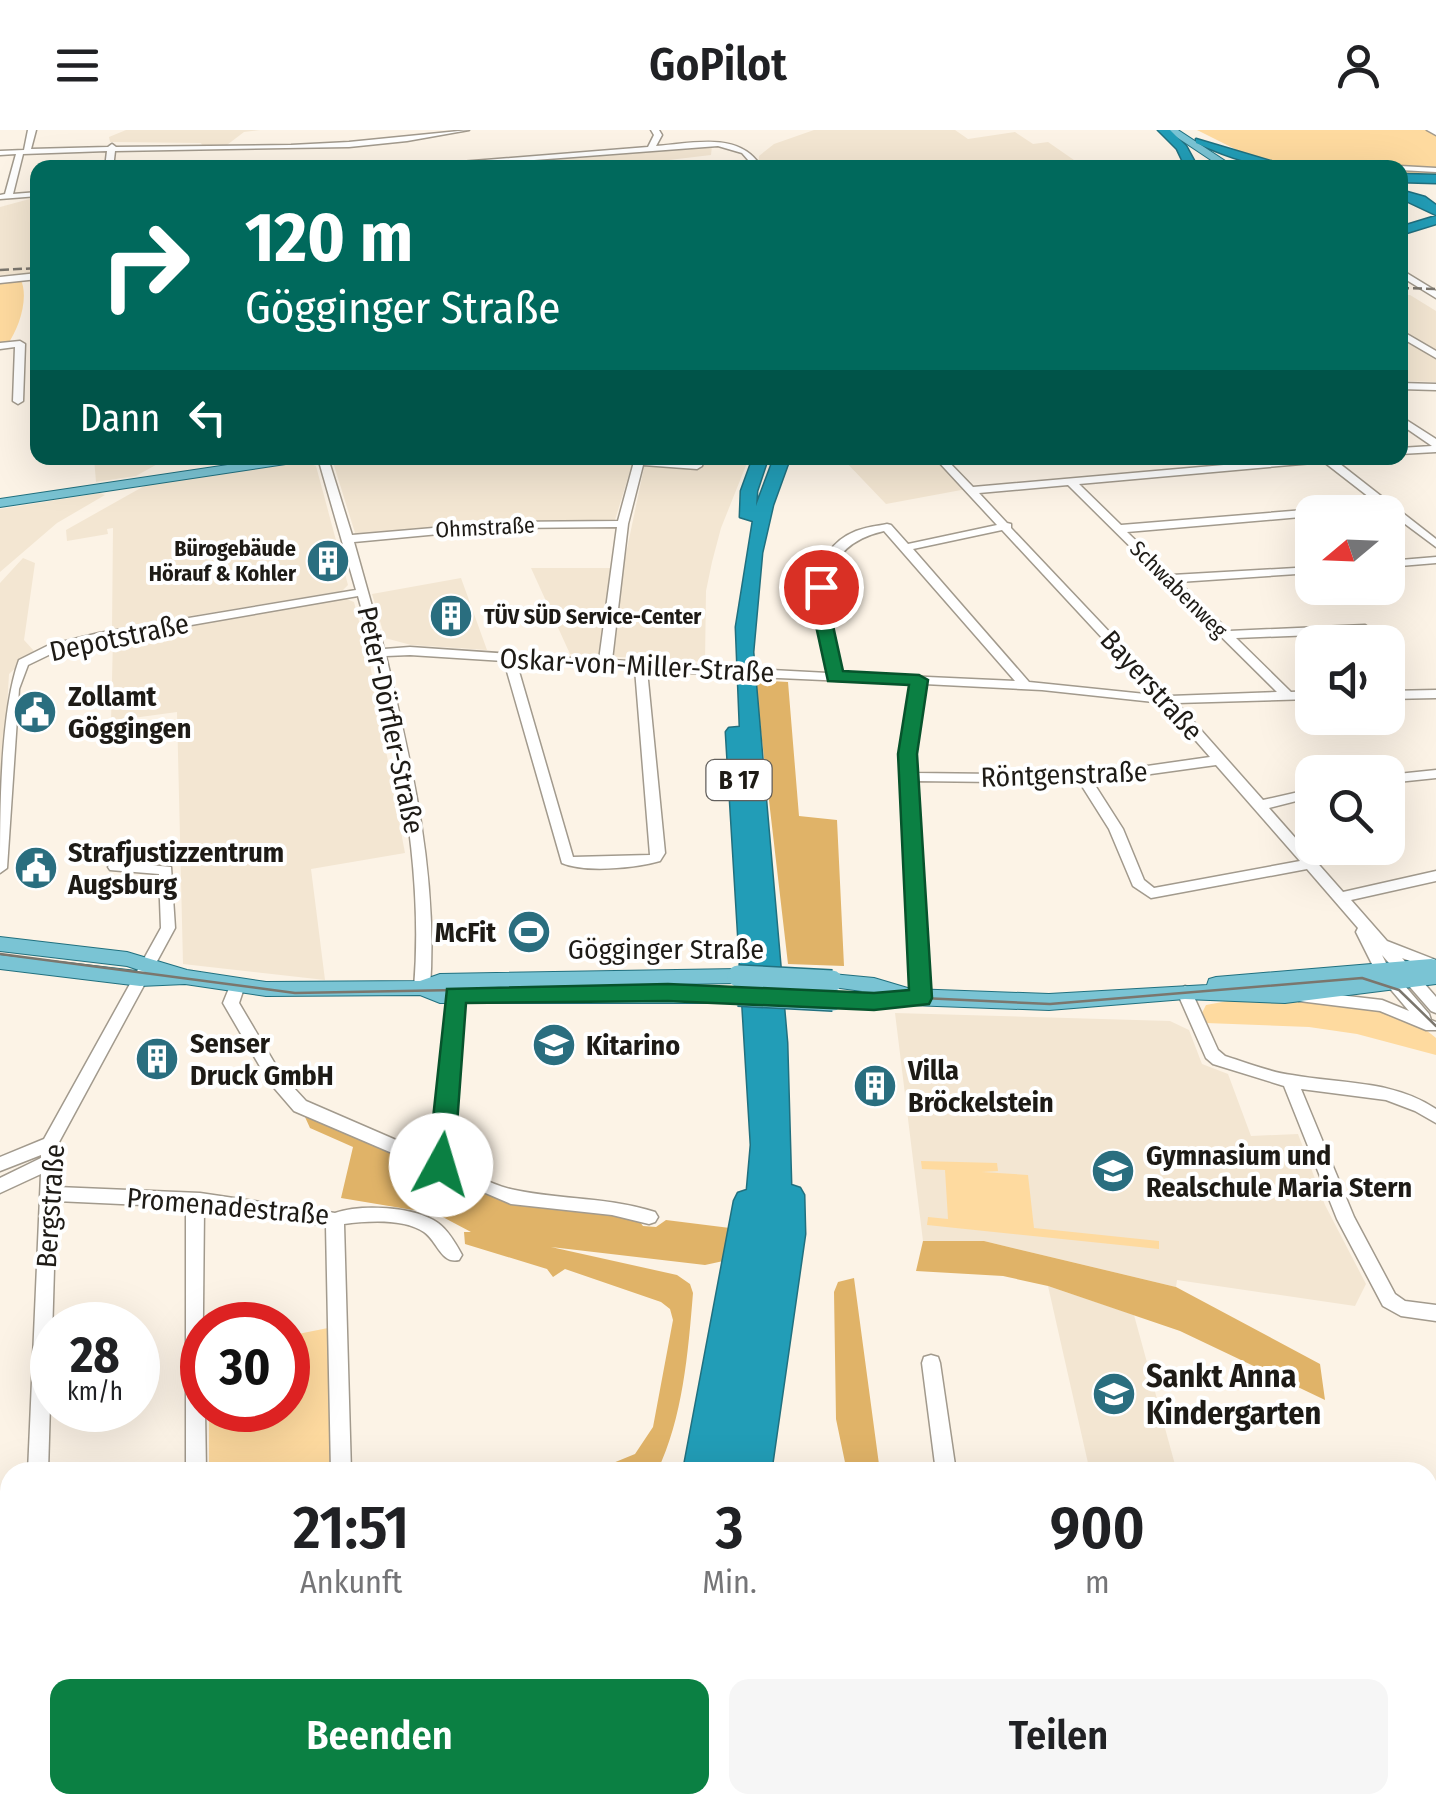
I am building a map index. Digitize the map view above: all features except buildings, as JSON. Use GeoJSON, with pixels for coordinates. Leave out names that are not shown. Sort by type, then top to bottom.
{"type":"FeatureCollection","features":[{"type":"Feature","properties":{"kind":"highway"},"geometry":{"type":"LineString","coordinates":[[1167,130],[1188,160]]}},
{"type":"Feature","properties":{"kind":"highway"},"geometry":{"type":"LineString","coordinates":[[1200,140],[1234,160]]}},
{"type":"Feature","properties":{"kind":"highway"},"geometry":{"type":"LineString","coordinates":[[1408,185],[1436,183]]}},
{"type":"Feature","properties":{"kind":"highway"},"geometry":{"type":"LineString","coordinates":[[1408,191],[1436,211]]}},
{"type":"Feature","properties":{"kind":"highway"},"geometry":{"type":"LineString","coordinates":[[1408,228],[1436,220]]}},
{"type":"Feature","properties":{"kind":"highway"},"geometry":{"type":"LineString","coordinates":[[754,518],[750,491],[758,465]]}},
{"type":"Feature","properties":{"kind":"highway","name":"B 17"},"geometry":{"type":"LineString","coordinates":[[754,518],[768,465]]}},
{"type":"Feature","properties":{"kind":"highway","name":"B 17"},"geometry":{"type":"LineString","coordinates":[[720,1462],[773,1252],[772,1152],[731,653],[740,550],[779,465]]}},
{"type":"Feature","properties":{"kind":"highway"},"geometry":{"type":"LineString","coordinates":[[754,518],[788,465]]}},
{"type":"Feature","properties":{"kind":"highway"},"geometry":{"type":"LineString","coordinates":[[719,1462],[749,1190],[772,1152]]}},
{"type":"Feature","properties":{"kind":"highway"},"geometry":{"type":"LineString","coordinates":[[758,1462],[792,1234],[790,1190],[772,1152]]}},
{"type":"Feature","properties":{"kind":"main road"},"geometry":{"type":"LineString","coordinates":[[1167,130],[1232,160]]}},
{"type":"Feature","properties":{"kind":"main road"},"geometry":{"type":"LineString","coordinates":[[1184,130],[1200,140]]}},
{"type":"Feature","properties":{"kind":"main road"},"geometry":{"type":"LineString","coordinates":[[0,503],[252,465]]}},
{"type":"Feature","properties":{"kind":"main road","name":"Gögginger Straße"},"geometry":{"type":"LineString","coordinates":[[0,944],[145,972],[295,991],[422,988],[446,981],[738,985],[916,998],[1049,1002],[1185,992],[1285,995],[1396,974]]}},
{"type":"Feature","properties":{"kind":"main road","name":"Gögginger Straße"},"geometry":{"type":"LineString","coordinates":[[0,962],[145,972]]}},
{"type":"Feature","properties":{"kind":"main road"},"geometry":{"type":"LineString","coordinates":[[1396,974],[1436,965]]}},
{"type":"Feature","properties":{"kind":"main road"},"geometry":{"type":"LineString","coordinates":[[1396,974],[1436,977]]}},
{"type":"Feature","properties":{"kind":"main road","name":"Gögginger Straße"},"geometry":{"type":"LineString","coordinates":[[1185,992],[1251,980],[1396,974]]}},
{"type":"Feature","properties":{"kind":"main road","name":"Gögginger Straße"},"geometry":{"type":"LineString","coordinates":[[422,988],[440,995],[455,995],[738,985]]}},
{"type":"Feature","properties":{"kind":"street"},"geometry":{"type":"LineString","coordinates":[[30,194],[4,196],[32,130]]}},
{"type":"Feature","properties":{"kind":"street"},"geometry":{"type":"LineString","coordinates":[[0,153],[112,146],[191,150],[325,148],[465,130]]}},
{"type":"Feature","properties":{"kind":"street"},"geometry":{"type":"LineString","coordinates":[[651,148],[658,135],[655,130]]}},
{"type":"Feature","properties":{"kind":"street"},"geometry":{"type":"LineString","coordinates":[[440,135],[449,160]]}},
{"type":"Feature","properties":{"kind":"street"},"geometry":{"type":"LineString","coordinates":[[109,160],[112,146]]}},
{"type":"Feature","properties":{"kind":"street"},"geometry":{"type":"LineString","coordinates":[[490,160],[731,146],[748,153],[753,160]]}},
{"type":"Feature","properties":{"kind":"street"},"geometry":{"type":"LineString","coordinates":[[189,160],[191,150]]}},
{"type":"Feature","properties":{"kind":"street"},"geometry":{"type":"LineString","coordinates":[[1408,168],[1436,170]]}},
{"type":"Feature","properties":{"kind":"street"},"geometry":{"type":"LineString","coordinates":[[0,280],[30,277]]}},
{"type":"Feature","properties":{"kind":"street"},"geometry":{"type":"LineString","coordinates":[[1408,277],[1436,294]]}},
{"type":"Feature","properties":{"kind":"street"},"geometry":{"type":"LineString","coordinates":[[1408,339],[1436,356]]}},
{"type":"Feature","properties":{"kind":"street"},"geometry":{"type":"LineString","coordinates":[[0,346],[20,344],[18,401]]}},
{"type":"Feature","properties":{"kind":"street"},"geometry":{"type":"LineString","coordinates":[[1408,386],[1436,386]]}},
{"type":"Feature","properties":{"kind":"street"},"geometry":{"type":"LineString","coordinates":[[1408,425],[1436,446]]}},
{"type":"Feature","properties":{"kind":"street"},"geometry":{"type":"LineString","coordinates":[[1408,450],[1436,446]]}},
{"type":"Feature","properties":{"kind":"street","name":"Peter-Dörfler-Straße"},"geometry":{"type":"LineString","coordinates":[[325,465],[381,653],[425,878],[427,921],[422,988]]}},
{"type":"Feature","properties":{"kind":"street"},"geometry":{"type":"LineString","coordinates":[[605,664],[624,524],[638,465]]}},
{"type":"Feature","properties":{"kind":"street","name":"Bayerstraße"},"geometry":{"type":"LineString","coordinates":[[947,465],[1168,700],[1295,849]]}},
{"type":"Feature","properties":{"kind":"street"},"geometry":{"type":"LineString","coordinates":[[974,490],[1253,465]]}},
{"type":"Feature","properties":{"kind":"street"},"geometry":{"type":"LineString","coordinates":[[1337,465],[1373,495]]}},
{"type":"Feature","properties":{"kind":"street","name":"Schwabenweg"},"geometry":{"type":"LineString","coordinates":[[1071,482],[1288,696]]}},
{"type":"Feature","properties":{"kind":"street"},"geometry":{"type":"LineString","coordinates":[[853,512],[908,547],[1026,685]]}},
{"type":"Feature","properties":{"kind":"street"},"geometry":{"type":"LineString","coordinates":[[1118,528],[1295,515]]}},
{"type":"Feature","properties":{"kind":"street"},"geometry":{"type":"LineString","coordinates":[[1405,520],[1436,544]]}},
{"type":"Feature","properties":{"kind":"street","name":"Ohmstraße"},"geometry":{"type":"LineString","coordinates":[[348,539],[503,524],[624,524]]}},
{"type":"Feature","properties":{"kind":"street"},"geometry":{"type":"LineString","coordinates":[[908,547],[1008,526]]}},
{"type":"Feature","properties":{"kind":"street"},"geometry":{"type":"LineString","coordinates":[[834,677],[822,612],[824,574],[843,543],[880,528]]}},
{"type":"Feature","properties":{"kind":"street"},"geometry":{"type":"LineString","coordinates":[[1405,563],[1436,560]]}},
{"type":"Feature","properties":{"kind":"street"},"geometry":{"type":"LineString","coordinates":[[1169,579],[1295,571]]}},
{"type":"Feature","properties":{"kind":"street","name":"Depotstraße"},"geometry":{"type":"LineString","coordinates":[[0,868],[13,689],[22,664],[53,648],[99,636],[363,592]]}},
{"type":"Feature","properties":{"kind":"street"},"geometry":{"type":"LineString","coordinates":[[1226,635],[1295,632]]}},
{"type":"Feature","properties":{"kind":"street","name":"Oskar-von-Miller-Straße"},"geometry":{"type":"LineString","coordinates":[[381,653],[410,650],[641,667],[1026,685],[1168,700],[1295,696]]}},
{"type":"Feature","properties":{"kind":"street"},"geometry":{"type":"LineString","coordinates":[[509,658],[567,860],[638,861],[655,858],[658,853],[641,667]]}},
{"type":"Feature","properties":{"kind":"street"},"geometry":{"type":"LineString","coordinates":[[916,998],[908,777],[909,728],[919,680]]}},
{"type":"Feature","properties":{"kind":"street"},"geometry":{"type":"LineString","coordinates":[[1405,695],[1436,694]]}},
{"type":"Feature","properties":{"kind":"street","name":"Röntgenstraße"},"geometry":{"type":"LineString","coordinates":[[908,777],[1084,779],[1220,760]]}},
{"type":"Feature","properties":{"kind":"street"},"geometry":{"type":"LineString","coordinates":[[1405,777],[1436,774]]}},
{"type":"Feature","properties":{"kind":"street"},"geometry":{"type":"LineString","coordinates":[[1084,779],[1116,829],[1138,883],[1150,893],[1303,865]]}},
{"type":"Feature","properties":{"kind":"street"},"geometry":{"type":"LineString","coordinates":[[1258,806],[1295,797]]}},
{"type":"Feature","properties":{"kind":"street","name":"Bayerstraße"},"geometry":{"type":"LineString","coordinates":[[1309,865],[1396,974]]}},
{"type":"Feature","properties":{"kind":"street"},"geometry":{"type":"LineString","coordinates":[[115,866],[166,870],[168,928],[145,972]]}},
{"type":"Feature","properties":{"kind":"street"},"geometry":{"type":"LineString","coordinates":[[1338,898],[1436,876]]}},
{"type":"Feature","properties":{"kind":"street","name":"Bayerstraße"},"geometry":{"type":"LineString","coordinates":[[1356,920],[1379,941],[1403,955],[1436,965]]}},
{"type":"Feature","properties":{"kind":"street","name":"Bayerstraße"},"geometry":{"type":"LineString","coordinates":[[1379,941],[1396,974]]}},
{"type":"Feature","properties":{"kind":"street","name":"Bergstraße"},"geometry":{"type":"LineString","coordinates":[[38,1462],[49,1153],[145,972]]}},
{"type":"Feature","properties":{"kind":"street"},"geometry":{"type":"LineString","coordinates":[[1396,974],[1436,1007]]}},
{"type":"Feature","properties":{"kind":"street"},"geometry":{"type":"LineString","coordinates":[[1396,974],[1433,1028]]}},
{"type":"Feature","properties":{"kind":"street"},"geometry":{"type":"LineString","coordinates":[[237,985],[231,1003],[292,1102],[512,1196],[612,1208],[649,1217]]}},
{"type":"Feature","properties":{"kind":"street"},"geometry":{"type":"LineString","coordinates":[[1185,992],[1212,1054],[1219,1060],[1290,1082],[1393,1094],[1420,1104],[1436,1116]]}},
{"type":"Feature","properties":{"kind":"street"},"geometry":{"type":"LineString","coordinates":[[441,1165],[455,995]]}},
{"type":"Feature","properties":{"kind":"street"},"geometry":{"type":"LineString","coordinates":[[1285,995],[1382,1006],[1433,1028]]}},
{"type":"Feature","properties":{"kind":"street"},"geometry":{"type":"LineString","coordinates":[[1290,1082],[1346,1218],[1389,1300],[1400,1308],[1436,1313]]}},
{"type":"Feature","properties":{"kind":"street"},"geometry":{"type":"LineString","coordinates":[[0,1164],[49,1153]]}},
{"type":"Feature","properties":{"kind":"street"},"geometry":{"type":"LineString","coordinates":[[0,1186],[49,1153]]}},
{"type":"Feature","properties":{"kind":"street","name":"Promenadestraße"},"geometry":{"type":"LineString","coordinates":[[48,1194],[195,1200],[335,1220],[346,1214],[388,1216],[431,1226],[453,1255]]}},
{"type":"Feature","properties":{"kind":"street"},"geometry":{"type":"LineString","coordinates":[[195,1200],[196,1462]]}},
{"type":"Feature","properties":{"kind":"street"},"geometry":{"type":"LineString","coordinates":[[335,1220],[341,1462]]}},
{"type":"Feature","properties":{"kind":"street"},"geometry":{"type":"LineString","coordinates":[[931,1363],[945,1462]]}},
{"type":"Feature","properties":{"kind":"shaded area"},"geometry":{"type":"Polygon","coordinates":[[[126,130],[260,130],[244,132],[223,148],[203,147],[201,143],[110,142],[109,137],[126,130]]]}},
{"type":"Feature","properties":{"kind":"shaded area"},"geometry":{"type":"Polygon","coordinates":[[[814,130],[955,130],[968,139],[1015,132],[1033,144],[1048,142],[1074,160],[759,160],[774,144],[814,130]]]}},
{"type":"Feature","properties":{"kind":"shaded area"},"geometry":{"type":"Polygon","coordinates":[[[1197,130],[1436,130],[1436,177],[1408,176],[1408,160],[1253,158],[1197,130]]]}},
{"type":"Feature","properties":{"kind":"shaded area"},"geometry":{"type":"Polygon","coordinates":[[[712,146],[711,155],[669,160],[529,160],[712,146]]]}},
{"type":"Feature","properties":{"kind":"shaded area"},"geometry":{"type":"Polygon","coordinates":[[[30,199],[30,273],[0,275],[0,207],[30,199]]]}},
{"type":"Feature","properties":{"kind":"shaded area"},"geometry":{"type":"Polygon","coordinates":[[[20,278],[24,294],[22,312],[7,345],[0,346],[0,280],[20,278]]]}},
{"type":"Feature","properties":{"kind":"shaded area"},"geometry":{"type":"Polygon","coordinates":[[[1408,295],[1436,311],[1436,382],[1408,381],[1408,295]]]}},
{"type":"Feature","properties":{"kind":"shaded area"},"geometry":{"type":"Polygon","coordinates":[[[95,465],[156,465],[136,476],[96,482],[95,465]]]}},
{"type":"Feature","properties":{"kind":"shaded area"},"geometry":{"type":"Polygon","coordinates":[[[283,465],[316,466],[348,585],[342,591],[112,629],[113,528],[107,529],[108,534],[67,541],[66,530],[146,485],[283,465]]]}},
{"type":"Feature","properties":{"kind":"shaded area"},"geometry":{"type":"Polygon","coordinates":[[[334,465],[632,465],[615,520],[479,522],[356,536],[334,465]]]}},
{"type":"Feature","properties":{"kind":"shaded area"},"geometry":{"type":"Polygon","coordinates":[[[645,465],[746,465],[712,562],[706,591],[705,662],[570,654],[531,568],[623,568],[645,465]]]}},
{"type":"Feature","properties":{"kind":"shaded area"},"geometry":{"type":"Polygon","coordinates":[[[849,465],[947,465],[972,488],[886,504],[849,465]]]}},
{"type":"Feature","properties":{"kind":"shaded area"},"geometry":{"type":"Polygon","coordinates":[[[105,495],[57,523],[0,572],[0,509],[105,495]]]}},
{"type":"Feature","properties":{"kind":"shaded area"},"geometry":{"type":"Polygon","coordinates":[[[23,558],[35,563],[24,640],[34,651],[9,674],[0,826],[0,583],[23,558]]]}},
{"type":"Feature","properties":{"kind":"shaded area"},"geometry":{"type":"Polygon","coordinates":[[[461,578],[487,650],[411,645],[385,638],[372,594],[461,578]]]}},
{"type":"Feature","properties":{"kind":"shaded area"},"geometry":{"type":"Polygon","coordinates":[[[344,598],[354,602],[369,659],[405,853],[311,869],[325,980],[183,964],[177,712],[111,721],[113,638],[344,598]]]}},
{"type":"Feature","properties":{"kind":"shaded area"},"geometry":{"type":"Polygon","coordinates":[[[755,680],[788,682],[799,816],[837,820],[844,966],[788,964],[755,680]]]}},
{"type":"Feature","properties":{"kind":"shaded area"},"geometry":{"type":"Polygon","coordinates":[[[1233,1000],[1312,1000],[1366,1006],[1415,1023],[1436,1038],[1436,1055],[1357,1034],[1309,1027],[1206,1023],[1202,1013],[1206,1005],[1233,1000]]]}},
{"type":"Feature","properties":{"kind":"shaded area","name":"Gymnasium und Realschule Maria Stern"},"geometry":{"type":"Polygon","coordinates":[[[895,1013],[1170,1021],[1189,1030],[1202,1064],[1228,1074],[1251,1136],[1298,1134],[1325,1205],[1366,1284],[1355,1306],[1177,1280],[1176,1287],[984,1241],[923,1241],[895,1013]]]}},
{"type":"Feature","properties":{"kind":"shaded area"},"geometry":{"type":"Polygon","coordinates":[[[300,1106],[511,1197],[637,1218],[643,1226],[656,1227],[666,1220],[730,1228],[728,1260],[705,1265],[551,1247],[677,1275],[690,1284],[693,1293],[683,1385],[661,1462],[615,1462],[635,1454],[653,1427],[673,1320],[670,1309],[661,1302],[565,1269],[553,1277],[547,1269],[465,1244],[464,1232],[471,1232],[437,1214],[341,1198],[353,1147],[310,1128],[300,1106]]]}},
{"type":"Feature","properties":{"kind":"shaded area"},"geometry":{"type":"Polygon","coordinates":[[[921,1161],[997,1163],[998,1171],[982,1172],[1028,1175],[1034,1228],[1159,1241],[1159,1249],[927,1225],[928,1217],[948,1219],[945,1170],[922,1169],[921,1161]]]}},
{"type":"Feature","properties":{"kind":"shaded area"},"geometry":{"type":"Polygon","coordinates":[[[923,1241],[984,1241],[1176,1287],[1320,1364],[1325,1400],[1180,1331],[1048,1286],[1003,1276],[916,1271],[923,1241]]]}},
{"type":"Feature","properties":{"kind":"shaded area"},"geometry":{"type":"Polygon","coordinates":[[[854,1278],[879,1462],[845,1462],[836,1419],[834,1292],[838,1282],[854,1278]]]}},
{"type":"Feature","properties":{"kind":"shaded area","name":"Sankt Anna Kindergarten"},"geometry":{"type":"Polygon","coordinates":[[[1048,1286],[1134,1315],[1174,1462],[1088,1462],[1048,1286]]]}},
{"type":"Feature","properties":{"kind":"shaded area"},"geometry":{"type":"Polygon","coordinates":[[[328,1328],[331,1462],[209,1462],[209,1432],[310,1432],[310,1332],[328,1328]]]}},
{"type":"Feature","properties":{"kind":"tram line"},"geometry":{"type":"LineString","coordinates":[[0,954],[295,993],[669,986],[1050,1004],[1362,978],[1399,990],[1436,1026]]}},
{"type":"Feature","properties":{"kind":"railway"},"geometry":{"type":"LineString","coordinates":[[0,270],[30,268]]}},
{"type":"Feature","properties":{"kind":"railway"},"geometry":{"type":"LineString","coordinates":[[1408,288],[1436,289]]}},
{"type":"Feature","properties":{"kind":"place","name":"Bürogebäude Hörauf & Kohler"},"geometry":{"type":"Point","coordinates":[328,561]}},
{"type":"Feature","properties":{"kind":"place","name":"TÜV SÜD Service-Center"},"geometry":{"type":"Point","coordinates":[451,616]}},
{"type":"Feature","properties":{"kind":"place","name":"Zollamt Göggingen"},"geometry":{"type":"Point","coordinates":[35,712]}},
{"type":"Feature","properties":{"kind":"place","name":"Strafjustizzentrum Augsburg"},"geometry":{"type":"Point","coordinates":[36,868]}},
{"type":"Feature","properties":{"kind":"place","name":"McFit"},"geometry":{"type":"Point","coordinates":[529,932]}},
{"type":"Feature","properties":{"kind":"place","name":"Kitarino"},"geometry":{"type":"Point","coordinates":[554,1045]}},
{"type":"Feature","properties":{"kind":"place","name":"Senser Druck GmbH"},"geometry":{"type":"Point","coordinates":[157,1059]}},
{"type":"Feature","properties":{"kind":"place","name":"Villa Bröckelstein"},"geometry":{"type":"Point","coordinates":[875,1086]}},
{"type":"Feature","properties":{"kind":"place","name":"Gymnasium und Realschule Maria Stern"},"geometry":{"type":"Point","coordinates":[1113,1171]}},
{"type":"Feature","properties":{"kind":"place","name":"Sankt Anna Kindergarten"},"geometry":{"type":"Point","coordinates":[1114,1394]}},
{"type":"Feature","properties":{"kind":"route"},"geometry":{"type":"LineString","coordinates":[[441,1165],[455,995],[668,993],[874,1002],[921,998],[908,778],[909,728],[919,680],[834,677],[821,587]]}}]}
